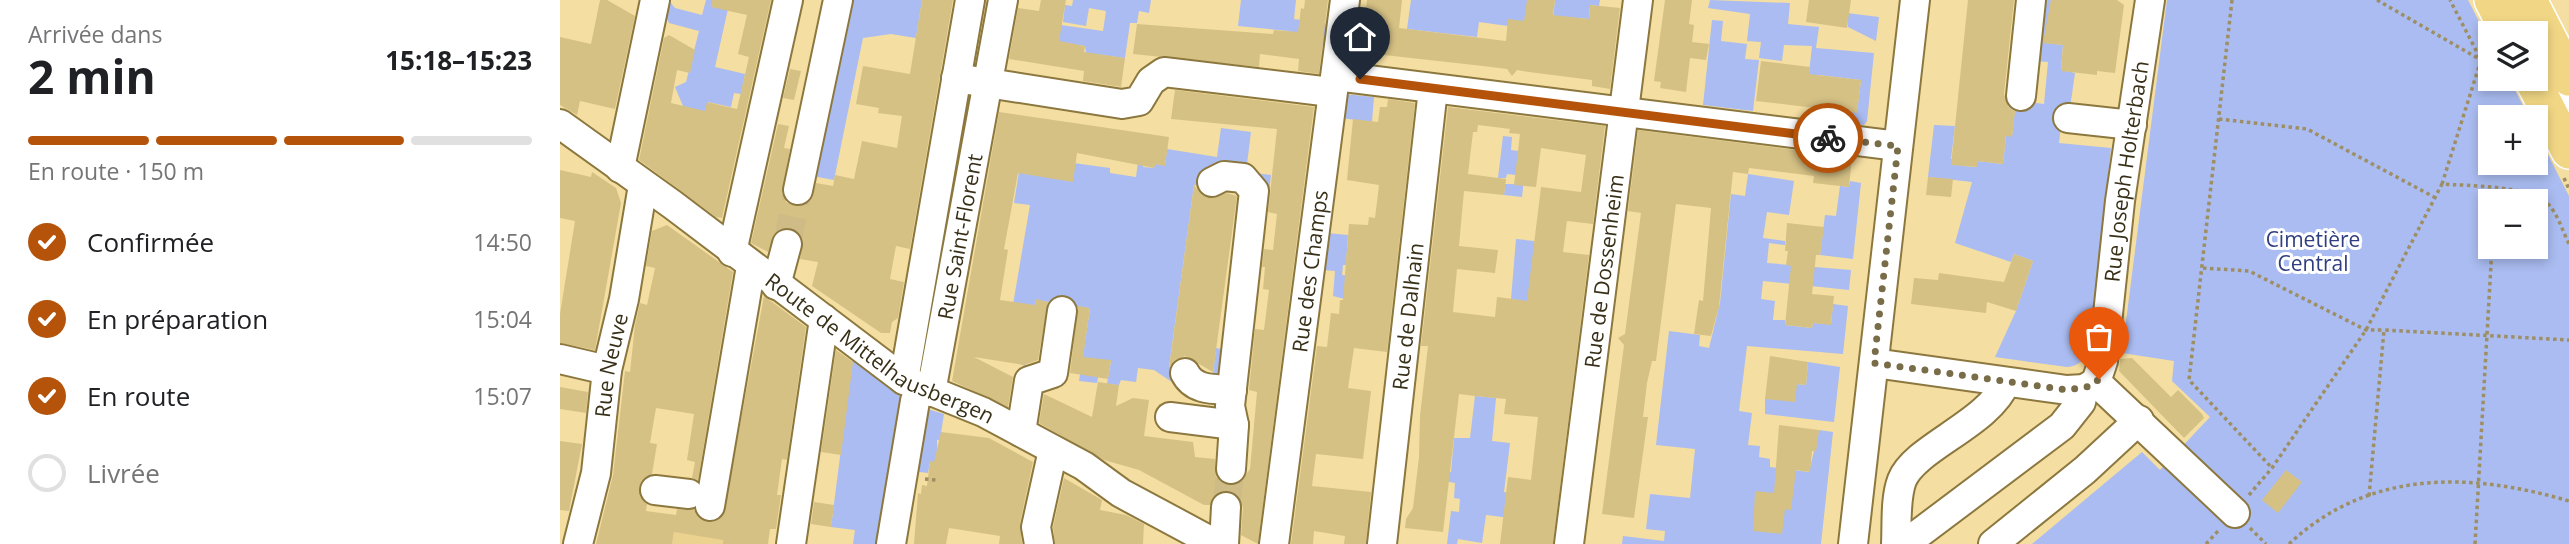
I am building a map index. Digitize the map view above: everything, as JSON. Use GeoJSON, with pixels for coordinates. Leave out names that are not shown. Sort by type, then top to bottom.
{"type":"FeatureCollection","features":[{"type":"Feature","properties":{"kind":"main road"},"geometry":{"type":"LineString","coordinates":[[2493,0],[2503,21]]}},
{"type":"Feature","properties":{"kind":"main road"},"geometry":{"type":"LineString","coordinates":[[2529,0],[2569,78]]}},
{"type":"Feature","properties":{"kind":"main road"},"geometry":{"type":"LineString","coordinates":[[2538,91],[2569,151]]}},
{"type":"Feature","properties":{"kind":"street"},"geometry":{"type":"LineString","coordinates":[[620,168],[655,0]]}},
{"type":"Feature","properties":{"kind":"street"},"geometry":{"type":"LineString","coordinates":[[655,490],[703,499],[741,259],[788,0]]}},
{"type":"Feature","properties":{"kind":"street"},"geometry":{"type":"LineString","coordinates":[[798,190],[838,0]]}},
{"type":"Feature","properties":{"kind":"street","name":"Rue Saint-Florent"},"geometry":{"type":"LineString","coordinates":[[917,391],[956,78],[970,0]]}},
{"type":"Feature","properties":{"kind":"street","name":"Rue Saint-Florent"},"geometry":{"type":"LineString","coordinates":[[917,391],[989,83],[1003,0]]}},
{"type":"Feature","properties":{"kind":"street","name":"Rue des Champs"},"geometry":{"type":"LineString","coordinates":[[1275,544],[1345,0]]}},
{"type":"Feature","properties":{"kind":"street","name":"Rue de Dossenheim"},"geometry":{"type":"LineString","coordinates":[[1570,544],[1638,0]]}},
{"type":"Feature","properties":{"kind":"street"},"geometry":{"type":"LineString","coordinates":[[1853,544],[1915,0]]}},
{"type":"Feature","properties":{"kind":"street"},"geometry":{"type":"LineString","coordinates":[[2021,96],[2031,0]]}},
{"type":"Feature","properties":{"kind":"street","name":"Rue Joseph Holterbach"},"geometry":{"type":"LineString","coordinates":[[1905,544],[2062,426],[2081,402],[2103,361],[2120,201],[2150,0]]}},
{"type":"Feature","properties":{"kind":"street"},"geometry":{"type":"LineString","coordinates":[[2509,0],[2520,21]]}},
{"type":"Feature","properties":{"kind":"street"},"geometry":{"type":"LineString","coordinates":[[956,78],[1122,104],[1139,101],[1151,81],[1164,72],[1433,89],[1898,146]]}},
{"type":"Feature","properties":{"kind":"street"},"geometry":{"type":"LineString","coordinates":[[2548,76],[2569,117]]}},
{"type":"Feature","properties":{"kind":"street","name":"Rue de Dalhain"},"geometry":{"type":"LineString","coordinates":[[1382,544],[1433,89]]}},
{"type":"Feature","properties":{"kind":"street"},"geometry":{"type":"LineString","coordinates":[[2068,118],[2132,125]]}},
{"type":"Feature","properties":{"kind":"street","name":"Route de Mittelhausbergen"},"geometry":{"type":"LineString","coordinates":[[560,124],[917,391],[983,412],[1084,466],[1172,533],[1216,544]]}},
{"type":"Feature","properties":{"kind":"street"},"geometry":{"type":"LineString","coordinates":[[1212,182],[1224,176],[1243,178],[1254,191],[1232,407],[1231,468]]}},
{"type":"Feature","properties":{"kind":"street","name":"Rue Neuve"},"geometry":{"type":"LineString","coordinates":[[578,544],[596,473],[607,370],[629,274],[643,185]]}},
{"type":"Feature","properties":{"kind":"street"},"geometry":{"type":"LineString","coordinates":[[776,285],[787,244]]}},
{"type":"Feature","properties":{"kind":"street"},"geometry":{"type":"LineString","coordinates":[[1021,432],[1029,381],[1053,373],[1062,311]]}},
{"type":"Feature","properties":{"kind":"street"},"geometry":{"type":"LineString","coordinates":[[792,544],[824,319]]}},
{"type":"Feature","properties":{"kind":"street"},"geometry":{"type":"LineString","coordinates":[[560,359],[607,370]]}},
{"type":"Feature","properties":{"kind":"street"},"geometry":{"type":"LineString","coordinates":[[1874,363],[2006,382],[2090,386],[2139,420],[2235,513]]}},
{"type":"Feature","properties":{"kind":"street"},"geometry":{"type":"LineString","coordinates":[[1185,373],[1198,387],[1232,407]]}},
{"type":"Feature","properties":{"kind":"street"},"geometry":{"type":"LineString","coordinates":[[1896,544],[1900,489],[1908,470],[1990,406],[2006,382]]}},
{"type":"Feature","properties":{"kind":"street"},"geometry":{"type":"LineString","coordinates":[[891,544],[917,391]]}},
{"type":"Feature","properties":{"kind":"street"},"geometry":{"type":"LineString","coordinates":[[1170,408],[1232,407]]}},
{"type":"Feature","properties":{"kind":"street"},"geometry":{"type":"LineString","coordinates":[[1993,544],[2085,470],[2139,420]]}},
{"type":"Feature","properties":{"kind":"street"},"geometry":{"type":"LineString","coordinates":[[1035,538],[1053,450]]}},
{"type":"Feature","properties":{"kind":"street"},"geometry":{"type":"LineString","coordinates":[[1224,544],[1226,507]]}},
{"type":"Feature","properties":{"kind":"path"},"geometry":{"type":"LineString","coordinates":[[2232,0],[2189,380],[2272,468]]}},
{"type":"Feature","properties":{"kind":"path"},"geometry":{"type":"LineString","coordinates":[[2377,0],[2478,58]]}},
{"type":"Feature","properties":{"kind":"path"},"geometry":{"type":"LineString","coordinates":[[2451,0],[2478,54]]}},
{"type":"Feature","properties":{"kind":"path"},"geometry":{"type":"LineString","coordinates":[[2206,544],[2272,468],[2366,330],[2442,184],[2478,70]]}},
{"type":"Feature","properties":{"kind":"path"},"geometry":{"type":"LineString","coordinates":[[2219,119],[2306,129],[2435,198]]}},
{"type":"Feature","properties":{"kind":"path"},"geometry":{"type":"LineString","coordinates":[[2442,184],[2531,194],[2548,205],[2569,244]]}},
{"type":"Feature","properties":{"kind":"path"},"geometry":{"type":"LineString","coordinates":[[2475,544],[2491,259]]}},
{"type":"Feature","properties":{"kind":"path"},"geometry":{"type":"LineString","coordinates":[[2203,268],[2249,271],[2366,330],[2569,340]]}},
{"type":"Feature","properties":{"kind":"path"},"geometry":{"type":"LineString","coordinates":[[2369,496],[2384,330]]}},
{"type":"Feature","properties":{"kind":"path"},"geometry":{"type":"LineString","coordinates":[[2289,544],[2304,530],[2369,496],[2399,486],[2440,480],[2480,481],[2520,486],[2569,501]]}},
{"type":"Feature","properties":{"kind":"shaded area"},"geometry":{"type":"Polygon","coordinates":[[[679,502],[762,514],[758,544],[672,544],[679,502]]]}},
{"type":"Feature","properties":{"kind":"green space"},"geometry":{"type":"Polygon","coordinates":[[[706,0],[730,0],[715,67],[745,74],[741,94],[734,93],[731,107],[708,102],[703,121],[680,116],[683,106],[675,87],[686,82],[699,31],[669,23],[667,19],[670,2],[675,8],[702,15],[706,0]]]}},
{"type":"Feature","properties":{"kind":"green space"},"geometry":{"type":"Polygon","coordinates":[[[844,0],[922,0],[916,38],[891,34],[863,38],[834,180],[807,175],[844,0]]]}},
{"type":"Feature","properties":{"kind":"green space"},"geometry":{"type":"Polygon","coordinates":[[[1073,0],[1151,0],[1149,13],[1139,11],[1137,23],[1130,23],[1125,58],[1086,53],[1085,46],[1044,39],[1047,23],[1103,31],[1106,11],[1089,8],[1086,26],[1063,22],[1065,5],[1072,6],[1073,0]]]}},
{"type":"Feature","properties":{"kind":"green space"},"geometry":{"type":"Polygon","coordinates":[[[1241,0],[1296,0],[1294,19],[1327,24],[1325,46],[1289,41],[1289,31],[1238,26],[1241,0]]]}},
{"type":"Feature","properties":{"kind":"green space"},"geometry":{"type":"Polygon","coordinates":[[[1411,0],[1527,0],[1529,22],[1508,26],[1479,22],[1477,37],[1407,29],[1411,0]]]}},
{"type":"Feature","properties":{"kind":"green space"},"geometry":{"type":"Polygon","coordinates":[[[1555,0],[1600,0],[1599,6],[1590,5],[1589,19],[1580,18],[1579,21],[1553,18],[1555,0]]]}},
{"type":"Feature","properties":{"kind":"green space"},"geometry":{"type":"Polygon","coordinates":[[[1710,0],[1790,3],[1788,24],[1819,27],[1816,48],[1874,53],[1867,121],[1864,125],[1836,122],[1837,110],[1857,112],[1861,80],[1819,75],[1808,82],[1812,46],[1784,45],[1782,61],[1759,58],[1761,42],[1747,41],[1750,14],[1708,8],[1710,0]]]}},
{"type":"Feature","properties":{"kind":"green space"},"geometry":{"type":"Polygon","coordinates":[[[2041,0],[2051,0],[2046,43],[2063,45],[2061,70],[2075,73],[2070,108],[2063,108],[2059,143],[2111,148],[2091,341],[2084,359],[2067,367],[1995,357],[2016,311],[2033,261],[2014,254],[2011,262],[1955,243],[1972,182],[1928,177],[1934,125],[1955,126],[1951,159],[1963,160],[1963,166],[1976,167],[1977,161],[2003,164],[2006,136],[2012,136],[2015,110],[2009,108],[2010,100],[2044,104],[2048,62],[2035,61],[2041,0]]]}},
{"type":"Feature","properties":{"kind":"green space","name":"Cimetière Central"},"geometry":{"type":"Polygon","coordinates":[[[2167,0],[2468,0],[2479,21],[2478,91],[2515,91],[2523,105],[2478,105],[2478,175],[2548,175],[2548,155],[2569,196],[2569,544],[2032,544],[2142,452],[2160,470],[2210,417],[2172,381],[2174,361],[2122,353],[2167,0]]]}},
{"type":"Feature","properties":{"kind":"green space"},"geometry":{"type":"Polygon","coordinates":[[[1847,13],[1879,17],[1876,41],[1848,27],[1847,13]]]}},
{"type":"Feature","properties":{"kind":"green space"},"geometry":{"type":"Polygon","coordinates":[[[1712,20],[1723,21],[1721,41],[1747,44],[1745,59],[1759,60],[1753,111],[1703,105],[1712,20]]]}},
{"type":"Feature","properties":{"kind":"green space"},"geometry":{"type":"Polygon","coordinates":[[[1344,94],[1374,97],[1372,122],[1341,118],[1344,94]]]}},
{"type":"Feature","properties":{"kind":"green space"},"geometry":{"type":"Polygon","coordinates":[[[1221,128],[1251,132],[1246,172],[1271,175],[1269,192],[1194,185],[1169,367],[1213,374],[1216,348],[1226,350],[1222,377],[1187,392],[1154,370],[1138,368],[1136,382],[1121,380],[1119,385],[1107,384],[1111,361],[1101,360],[1097,383],[1079,381],[1090,309],[1036,300],[1025,366],[1004,357],[1030,205],[1014,203],[1019,172],[1062,180],[1066,162],[1110,168],[1110,173],[1136,177],[1138,162],[1144,162],[1143,167],[1165,165],[1167,149],[1217,157],[1221,128]]]}},
{"type":"Feature","properties":{"kind":"green space"},"geometry":{"type":"Polygon","coordinates":[[[1503,136],[1512,137],[1511,150],[1527,152],[1522,197],[1504,195],[1505,184],[1515,184],[1516,175],[1507,174],[1506,178],[1498,178],[1503,136]]]}},
{"type":"Feature","properties":{"kind":"green space"},"geometry":{"type":"Polygon","coordinates":[[[1748,174],[1794,181],[1789,215],[1767,212],[1763,238],[1785,241],[1785,245],[1769,243],[1767,263],[1851,270],[1849,290],[1763,281],[1761,299],[1775,301],[1773,320],[1785,320],[1785,325],[1812,328],[1813,323],[1831,324],[1833,304],[1848,306],[1843,354],[1747,346],[1739,411],[1752,413],[1748,445],[1760,446],[1759,457],[1770,459],[1770,467],[1809,472],[1819,430],[1833,432],[1821,544],[1622,544],[1623,536],[1664,541],[1665,531],[1646,529],[1650,494],[1690,498],[1695,449],[1656,445],[1669,331],[1700,335],[1699,346],[1709,348],[1720,303],[1731,194],[1745,196],[1748,174]]]}},
{"type":"Feature","properties":{"kind":"green space"},"geometry":{"type":"Polygon","coordinates":[[[1850,181],[1861,183],[1853,259],[1820,255],[1825,215],[1836,216],[1840,186],[1849,187],[1850,181]]]}},
{"type":"Feature","properties":{"kind":"green space"},"geometry":{"type":"Polygon","coordinates":[[[1327,233],[1348,235],[1346,265],[1343,265],[1342,275],[1364,278],[1352,301],[1333,296],[1335,271],[1323,270],[1327,233]]]}},
{"type":"Feature","properties":{"kind":"green space"},"geometry":{"type":"Polygon","coordinates":[[[1516,239],[1534,241],[1561,307],[1511,299],[1516,239]]]}},
{"type":"Feature","properties":{"kind":"green space"},"geometry":{"type":"Polygon","coordinates":[[[853,356],[907,401],[881,544],[853,544],[855,530],[831,527],[853,356]]]}},
{"type":"Feature","properties":{"kind":"green space"},"geometry":{"type":"Polygon","coordinates":[[[1808,362],[1840,367],[1834,422],[1765,414],[1765,399],[1797,384],[1806,385],[1808,362]]]}},
{"type":"Feature","properties":{"kind":"green space"},"geometry":{"type":"Polygon","coordinates":[[[1475,396],[1496,398],[1492,441],[1510,443],[1504,492],[1513,494],[1511,518],[1486,515],[1482,543],[1458,539],[1457,544],[1447,544],[1451,511],[1459,512],[1460,499],[1454,498],[1455,483],[1444,481],[1444,472],[1451,472],[1454,438],[1470,438],[1475,396]]]}},
{"type":"Feature","properties":{"kind":"green space"},"geometry":{"type":"Polygon","coordinates":[[[921,407],[944,414],[940,440],[937,440],[937,462],[930,462],[928,473],[912,471],[921,407]]]}},
{"type":"Feature","properties":{"kind":"building"},"geometry":{"type":"Polygon","coordinates":[[[600,0],[607,0],[635,16],[615,109],[580,101],[577,115],[560,105],[560,37],[591,44],[600,0]]]}},
{"type":"Feature","properties":{"kind":"building"},"geometry":{"type":"Polygon","coordinates":[[[712,0],[771,0],[722,218],[716,217],[639,160],[664,38],[669,35],[695,50],[690,73],[677,70],[671,103],[705,111],[707,102],[737,109],[749,57],[738,54],[747,15],[711,7],[712,0]]]}},
{"type":"Feature","properties":{"kind":"building"},"geometry":{"type":"Polygon","coordinates":[[[922,0],[953,0],[910,249],[896,246],[890,279],[904,282],[898,318],[892,322],[890,333],[881,333],[812,286],[818,262],[800,259],[803,240],[798,232],[791,228],[776,232],[768,252],[751,243],[778,124],[789,126],[784,148],[790,149],[782,194],[786,202],[795,206],[810,202],[816,183],[833,186],[835,175],[854,179],[862,141],[897,148],[902,116],[878,113],[879,108],[856,104],[863,66],[910,74],[922,0]]]}},
{"type":"Feature","properties":{"kind":"building"},"geometry":{"type":"Polygon","coordinates":[[[1041,0],[1066,0],[1059,41],[1085,46],[1084,52],[1125,58],[1121,87],[1083,81],[1084,71],[1009,59],[1018,8],[1039,11],[1041,0]]]}},
{"type":"Feature","properties":{"kind":"building"},"geometry":{"type":"Polygon","coordinates":[[[1305,0],[1328,0],[1319,74],[1298,71],[1299,59],[1260,54],[1259,67],[1133,54],[1137,24],[1273,34],[1274,30],[1298,32],[1301,8],[1304,9],[1305,0]]]}},
{"type":"Feature","properties":{"kind":"building"},"geometry":{"type":"Polygon","coordinates":[[[1367,0],[1402,0],[1399,28],[1506,41],[1508,19],[1524,21],[1527,0],[1555,0],[1553,15],[1589,19],[1590,5],[1620,8],[1610,89],[1592,86],[1592,80],[1517,70],[1512,76],[1507,69],[1375,54],[1369,60],[1362,49],[1367,0]]]}},
{"type":"Feature","properties":{"kind":"building"},"geometry":{"type":"Polygon","coordinates":[[[1665,0],[1692,0],[1689,24],[1694,25],[1692,42],[1709,44],[1706,60],[1690,58],[1686,92],[1660,88],[1661,82],[1654,81],[1665,0]]]}},
{"type":"Feature","properties":{"kind":"building"},"geometry":{"type":"Polygon","coordinates":[[[1809,0],[1851,0],[1847,28],[1806,22],[1809,0]]]}},
{"type":"Feature","properties":{"kind":"building"},"geometry":{"type":"Polygon","coordinates":[[[1968,0],[2014,0],[2004,94],[2009,108],[2015,111],[2012,137],[2006,136],[2003,164],[1977,161],[1977,167],[1951,165],[1968,0]]]}},
{"type":"Feature","properties":{"kind":"building"},"geometry":{"type":"Polygon","coordinates":[[[2051,0],[2117,0],[2124,5],[2115,73],[2097,71],[2097,75],[2061,71],[2063,45],[2043,43],[2051,0]]]}},
{"type":"Feature","properties":{"kind":"building"},"geometry":{"type":"Polygon","coordinates":[[[1761,61],[1810,67],[1809,74],[1861,80],[1857,113],[1756,101],[1761,61]]]}},
{"type":"Feature","properties":{"kind":"building"},"geometry":{"type":"Polygon","coordinates":[[[790,69],[801,71],[794,100],[783,98],[790,69]]]}},
{"type":"Feature","properties":{"kind":"building"},"geometry":{"type":"Polygon","coordinates":[[[1175,90],[1314,107],[1258,544],[1241,535],[1243,507],[1234,493],[1219,492],[1210,505],[1204,505],[1139,470],[1104,460],[1039,423],[1044,394],[1092,417],[1098,382],[1119,385],[1116,406],[1133,398],[1149,400],[1144,436],[1193,442],[1195,457],[1215,459],[1216,477],[1229,485],[1239,484],[1250,469],[1257,392],[1249,390],[1255,329],[1264,330],[1269,290],[1263,289],[1265,267],[1262,267],[1264,249],[1273,250],[1277,214],[1268,212],[1277,129],[1171,119],[1175,90]]]}},
{"type":"Feature","properties":{"kind":"building"},"geometry":{"type":"Polygon","coordinates":[[[1388,99],[1415,103],[1387,352],[1354,348],[1348,388],[1371,391],[1363,459],[1316,454],[1312,486],[1371,492],[1366,544],[1344,544],[1345,536],[1314,531],[1313,544],[1291,544],[1317,346],[1327,347],[1331,313],[1339,314],[1340,300],[1343,300],[1349,224],[1368,225],[1369,217],[1375,218],[1379,185],[1347,180],[1353,119],[1378,122],[1380,107],[1387,107],[1388,99]]]}},
{"type":"Feature","properties":{"kind":"building"},"geometry":{"type":"Polygon","coordinates":[[[1448,107],[1605,126],[1593,224],[1567,221],[1563,252],[1589,255],[1553,544],[1500,544],[1508,477],[1531,480],[1538,417],[1504,414],[1506,399],[1459,394],[1443,532],[1405,528],[1406,519],[1413,508],[1419,457],[1420,416],[1428,346],[1421,346],[1448,107]],[[1478,125],[1477,132],[1473,132],[1468,174],[1506,179],[1504,195],[1464,191],[1459,246],[1498,250],[1495,273],[1457,269],[1453,312],[1495,317],[1497,297],[1527,301],[1541,187],[1581,192],[1586,155],[1541,148],[1536,187],[1514,185],[1520,134],[1509,133],[1510,129],[1478,125]]]}},
{"type":"Feature","properties":{"kind":"building"},"geometry":{"type":"Polygon","coordinates":[[[999,112],[1169,137],[1165,166],[1155,164],[1154,168],[1077,153],[1073,182],[1018,173],[1004,249],[1008,250],[1000,300],[1035,305],[1036,299],[1048,302],[1038,360],[1024,365],[974,357],[1013,377],[1008,407],[952,381],[999,112]]]}},
{"type":"Feature","properties":{"kind":"building"},"geometry":{"type":"Polygon","coordinates":[[[1638,130],[1852,157],[1849,187],[1813,183],[1814,176],[1749,168],[1748,174],[1733,172],[1719,307],[1711,336],[1694,334],[1699,300],[1703,301],[1711,208],[1676,204],[1656,361],[1652,361],[1647,383],[1643,417],[1648,417],[1634,518],[1602,514],[1624,345],[1618,338],[1625,334],[1641,213],[1628,211],[1638,130]]]}},
{"type":"Feature","properties":{"kind":"building"},"geometry":{"type":"Polygon","coordinates":[[[560,170],[591,177],[592,172],[616,188],[621,203],[595,350],[560,343],[560,314],[575,221],[560,218],[560,170]]]}},
{"type":"Feature","properties":{"kind":"building"},"geometry":{"type":"Polygon","coordinates":[[[1928,177],[1953,179],[1951,197],[1926,195],[1928,177]]]}},
{"type":"Feature","properties":{"kind":"building"},"geometry":{"type":"Polygon","coordinates":[[[1194,185],[1202,195],[1210,198],[1227,193],[1237,196],[1213,372],[1185,356],[1175,360],[1169,368],[1194,185]]]}},
{"type":"Feature","properties":{"kind":"building"},"geometry":{"type":"Polygon","coordinates":[[[1787,223],[1824,227],[1820,255],[1816,255],[1812,294],[1834,296],[1831,325],[1813,323],[1812,328],[1785,325],[1791,266],[1786,265],[1787,223]]]}},
{"type":"Feature","properties":{"kind":"building"},"geometry":{"type":"Polygon","coordinates":[[[667,225],[733,272],[698,480],[692,478],[695,462],[687,460],[694,414],[656,408],[650,443],[657,444],[652,474],[641,481],[640,496],[647,504],[646,511],[676,515],[677,509],[694,510],[699,518],[708,522],[723,516],[764,296],[806,327],[787,460],[782,459],[776,529],[770,529],[768,544],[723,544],[723,540],[674,532],[672,544],[596,544],[613,475],[625,371],[630,372],[640,303],[647,305],[655,268],[646,266],[652,231],[667,225]]]}},
{"type":"Feature","properties":{"kind":"building"},"geometry":{"type":"Polygon","coordinates":[[[2014,254],[2033,261],[2016,311],[1987,302],[1986,313],[1911,304],[1914,278],[1938,280],[1939,273],[2004,282],[2014,254]]]}},
{"type":"Feature","properties":{"kind":"building"},"geometry":{"type":"Polygon","coordinates":[[[1078,306],[1090,308],[1083,357],[1111,360],[1108,379],[1070,373],[1078,306]]]}},
{"type":"Feature","properties":{"kind":"building"},"geometry":{"type":"Polygon","coordinates":[[[836,350],[853,362],[841,455],[821,452],[836,350]]]}},
{"type":"Feature","properties":{"kind":"building"},"geometry":{"type":"Polygon","coordinates":[[[1770,356],[1808,362],[1806,385],[1797,384],[1795,402],[1765,399],[1770,356]]]}},
{"type":"Feature","properties":{"kind":"building"},"geometry":{"type":"Polygon","coordinates":[[[2132,358],[2171,397],[2178,390],[2202,414],[2204,418],[2184,438],[2119,371],[2120,359],[2132,358]]]}},
{"type":"Feature","properties":{"kind":"building"},"geometry":{"type":"Polygon","coordinates":[[[560,387],[588,392],[586,413],[560,409],[560,387]]]}},
{"type":"Feature","properties":{"kind":"building"},"geometry":{"type":"Polygon","coordinates":[[[1779,425],[1819,430],[1816,452],[1812,451],[1810,472],[1796,470],[1791,510],[1785,509],[1782,534],[1753,531],[1755,491],[1774,493],[1779,425]]]}},
{"type":"Feature","properties":{"kind":"building"},"geometry":{"type":"Polygon","coordinates":[[[941,432],[989,438],[1033,462],[1020,523],[1022,544],[999,544],[1000,536],[949,528],[946,544],[914,544],[918,493],[921,494],[922,485],[927,486],[930,461],[934,462],[941,432]]]}},
{"type":"Feature","properties":{"kind":"building"},"geometry":{"type":"Polygon","coordinates":[[[560,441],[582,444],[569,511],[560,510],[560,441]]]}},
{"type":"Feature","properties":{"kind":"building"},"geometry":{"type":"Polygon","coordinates":[[[2286,470],[2302,482],[2278,513],[2262,500],[2286,470]]]}},
{"type":"Feature","properties":{"kind":"building"},"geometry":{"type":"Polygon","coordinates":[[[1064,478],[1102,500],[1100,510],[1126,515],[1144,524],[1143,544],[1055,544],[1053,527],[1064,478]]]}},
{"type":"Feature","properties":{"kind":"building"},"geometry":{"type":"Polygon","coordinates":[[[814,502],[834,505],[831,527],[811,524],[814,502]]]}},
{"type":"Feature","properties":{"kind":"tunnel"},"geometry":{"type":"LineString","coordinates":[[787,244],[798,190]]}},
{"type":"Feature","properties":{"kind":"tunnel"},"geometry":{"type":"LineString","coordinates":[[1226,507],[1231,469]]}},
{"type":"Feature","properties":{"kind":"way so far"},"geometry":{"type":"LineString","coordinates":[[1828,138],[1898,146],[1874,363],[2067,390],[2084,389],[2099,379]]}},
{"type":"Feature","properties":{"kind":"route"},"geometry":{"type":"LineString","coordinates":[[1360,79],[1828,138]]}}]}
